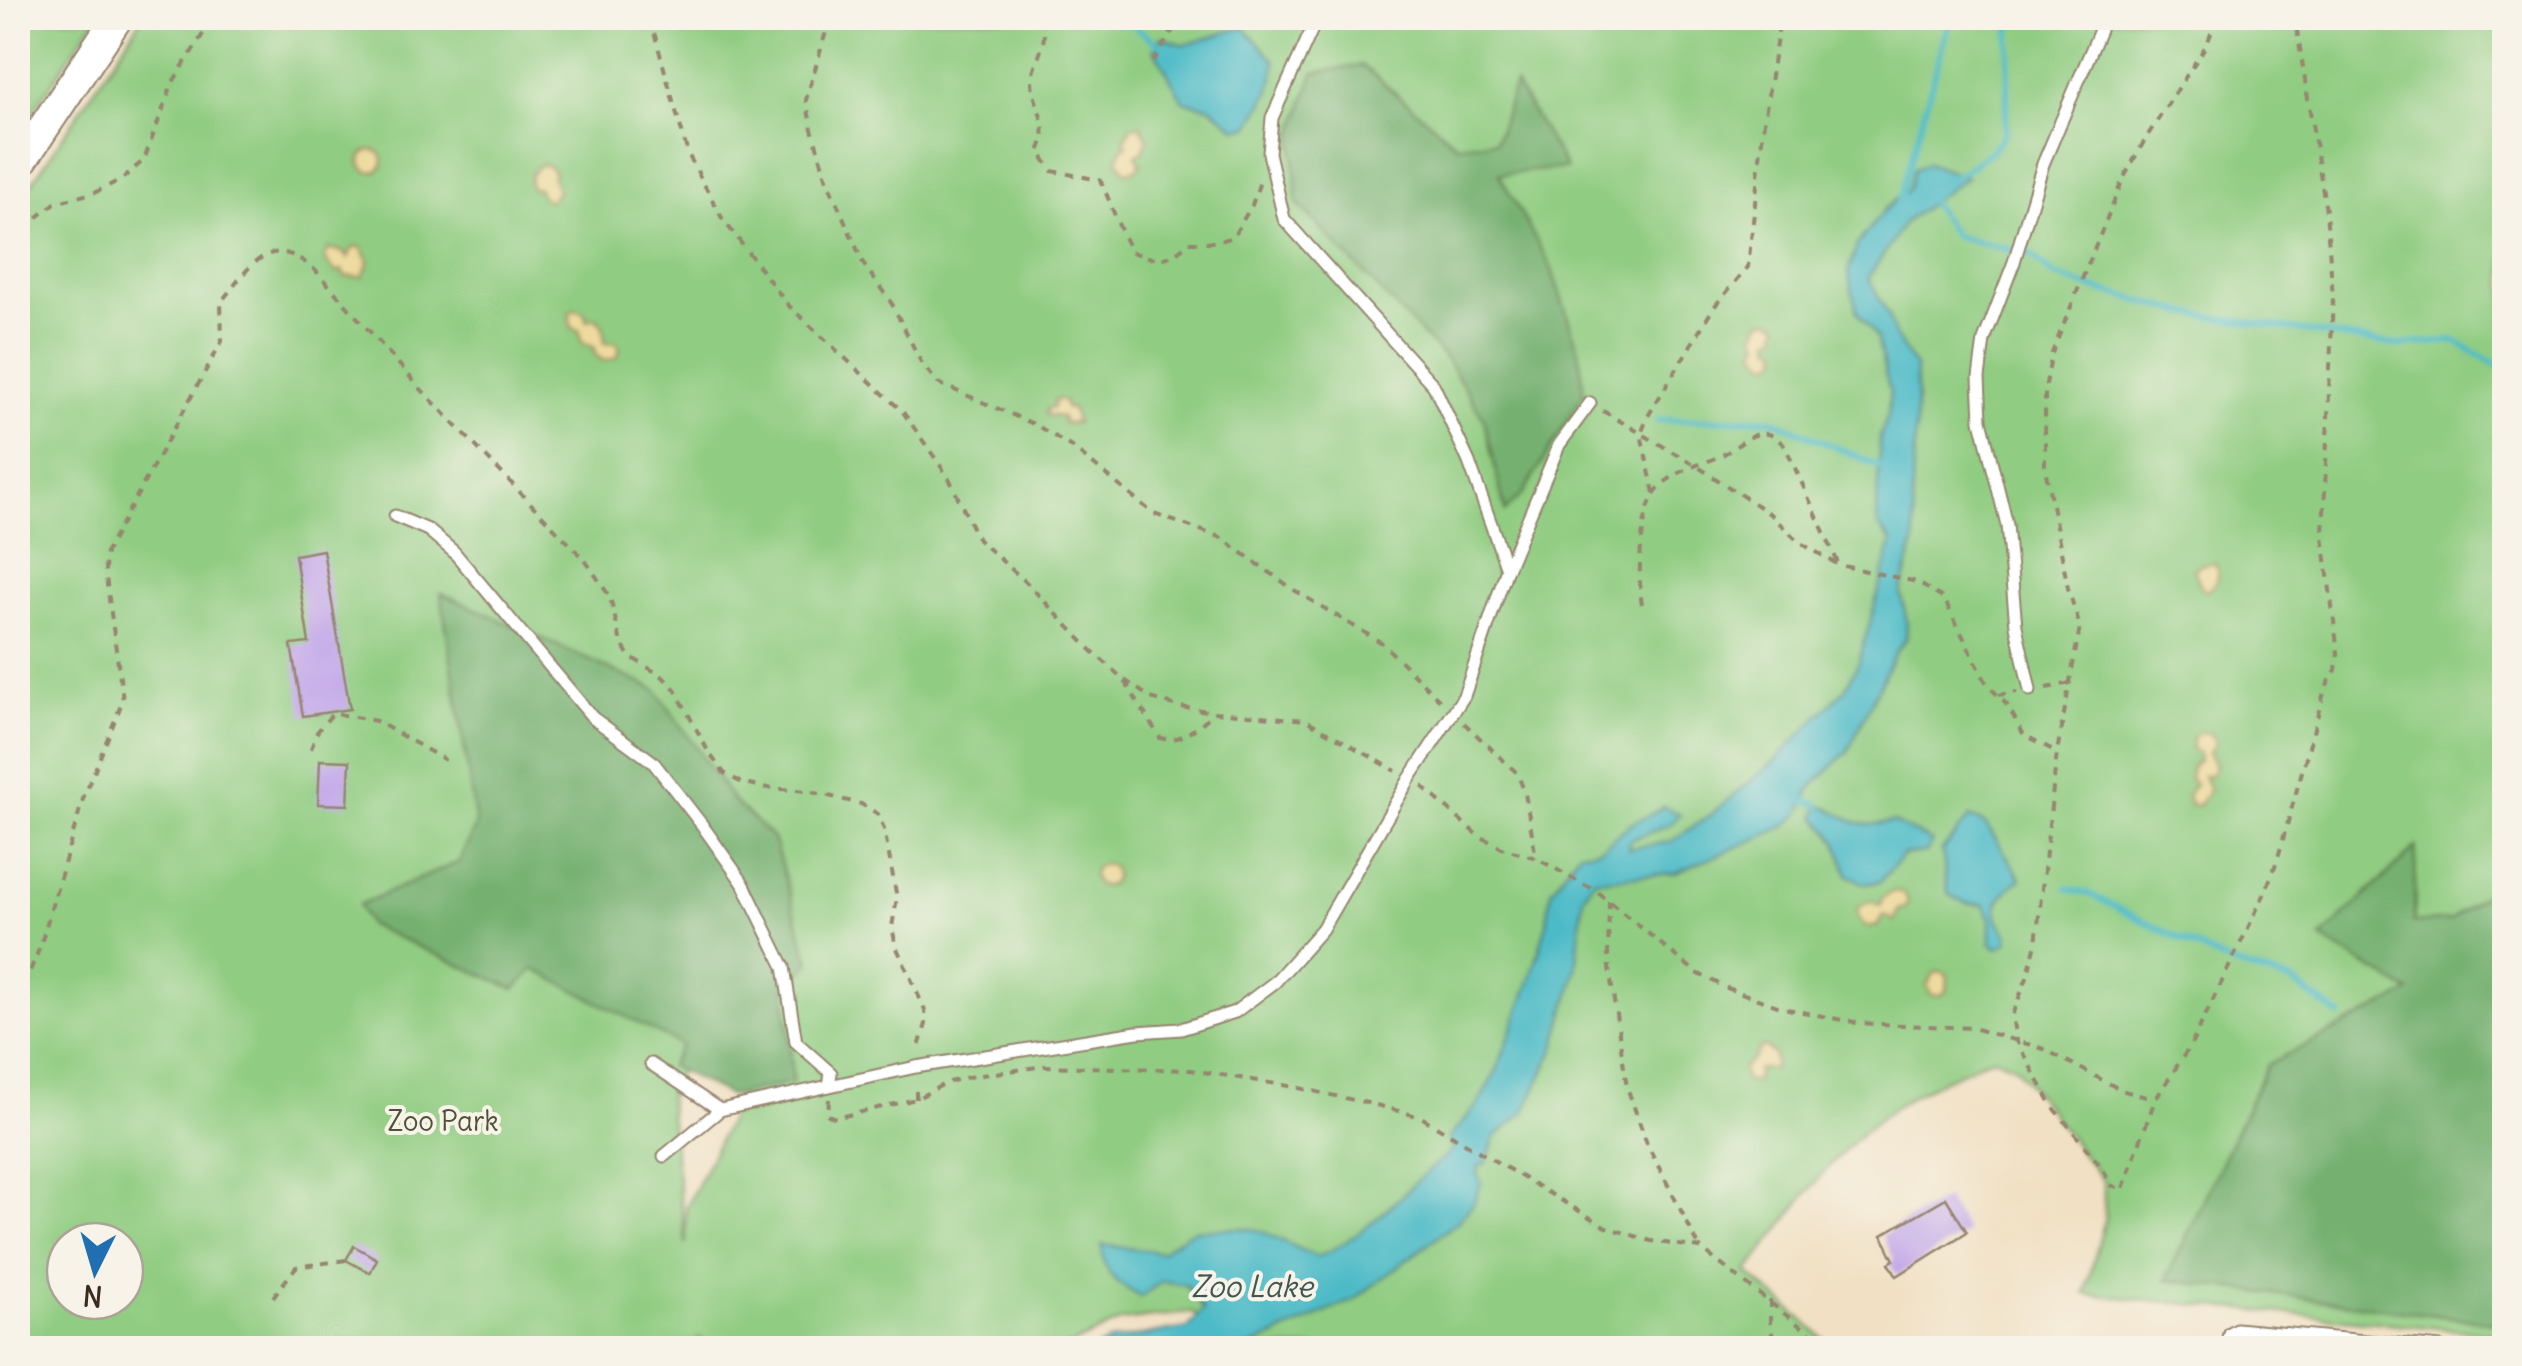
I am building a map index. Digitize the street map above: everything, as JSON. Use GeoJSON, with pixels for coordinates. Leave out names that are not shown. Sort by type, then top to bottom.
{"type":"FeatureCollection","features":[{"type":"Feature","properties":{"kind":"street"},"geometry":{"type":"LineString","coordinates":[[18,166],[117,18]]}},
{"type":"Feature","properties":{"kind":"lane"},"geometry":{"type":"LineString","coordinates":[[1316,18],[1272,118],[1270,153],[1284,220],[1434,386],[1469,462],[1507,569]]}},
{"type":"Feature","properties":{"kind":"lane"},"geometry":{"type":"LineString","coordinates":[[2030,690],[2016,626],[2007,524],[1981,420],[1984,340],[2014,262],[2043,164],[2102,18]]}},
{"type":"Feature","properties":{"kind":"lane"},"geometry":{"type":"LineString","coordinates":[[664,1156],[720,1110],[916,1067],[1137,1032],[1180,1029],[1235,1012],[1276,982],[1322,929],[1410,778],[1454,714],[1479,658],[1507,569],[1559,445],[1590,403]]}},
{"type":"Feature","properties":{"kind":"lane"},"geometry":{"type":"LineString","coordinates":[[395,516],[428,530],[454,552],[593,718],[653,762],[702,825],[743,883],[784,967],[796,1042],[831,1073],[829,1086]]}},
{"type":"Feature","properties":{"kind":"lane"},"geometry":{"type":"LineString","coordinates":[[651,1064],[720,1110]]}},
{"type":"Feature","properties":{"kind":"lane"},"geometry":{"type":"LineString","coordinates":[[2226,1348],[2229,1333],[2236,1328],[2441,1348]]}},
{"type":"Feature","properties":{"kind":"path"},"geometry":{"type":"LineString","coordinates":[[18,42],[33,18]]}},
{"type":"Feature","properties":{"kind":"path"},"geometry":{"type":"LineString","coordinates":[[18,243],[27,226],[55,203],[96,192],[122,179],[144,160],[172,82],[212,18]]}},
{"type":"Feature","properties":{"kind":"path"},"geometry":{"type":"LineString","coordinates":[[650,18],[688,154],[722,218],[788,305],[903,412],[948,478],[978,540],[1123,679],[1151,698],[1216,712],[1306,720],[1435,794],[1476,834],[1502,848],[1536,858],[1597,892],[1698,973],[1727,988],[1783,1008],[1857,1022],[1972,1028],[2044,1049],[2121,1090],[2155,1100]]}},
{"type":"Feature","properties":{"kind":"path"},"geometry":{"type":"LineString","coordinates":[[830,18],[806,100],[812,129],[827,180],[864,265],[892,304],[922,364],[938,383],[1036,425],[1073,448],[1154,514],[1220,537],[1298,592],[1382,643],[1518,773],[1536,858]]}},
{"type":"Feature","properties":{"kind":"path"},"geometry":{"type":"LineString","coordinates":[[1044,18],[1043,46],[1032,72],[1044,140],[1038,151],[1052,171],[1100,180],[1118,229],[1132,252],[1158,260],[1177,254],[1189,242],[1233,238],[1252,204],[1270,153]]}},
{"type":"Feature","properties":{"kind":"path"},"geometry":{"type":"LineString","coordinates":[[1642,604],[1638,586],[1654,493],[1641,434],[1698,332],[1748,266],[1780,18]]}},
{"type":"Feature","properties":{"kind":"path"},"geometry":{"type":"LineString","coordinates":[[2217,18],[2208,44],[2124,179],[2052,354],[2045,389],[2044,468],[2068,588],[2080,627],[2057,752],[2036,943],[2012,1015],[2016,1041],[2052,1105],[2111,1185],[2122,1192],[2155,1100],[2192,1044],[2278,862],[2325,689],[2336,670],[2338,652],[2323,536],[2333,297],[2326,211],[2296,18]]}},
{"type":"Feature","properties":{"kind":"path"},"geometry":{"type":"LineString","coordinates":[[1153,62],[1176,25]]}},
{"type":"Feature","properties":{"kind":"path"},"geometry":{"type":"LineString","coordinates":[[18,1000],[40,948],[83,799],[123,700],[105,570],[106,552],[222,341],[221,302],[256,258],[284,252],[318,272],[419,387],[584,560],[610,597],[621,642],[629,656],[675,689],[724,773],[740,782],[808,791],[861,804],[878,814],[897,898],[892,927],[896,946],[925,1010],[926,1024],[916,1067],[916,1099]]}},
{"type":"Feature","properties":{"kind":"path"},"geometry":{"type":"LineString","coordinates":[[1590,403],[1770,514],[1798,542],[1840,565],[1917,582],[1944,599],[1987,684],[2006,705],[2024,735],[2057,752]]}},
{"type":"Feature","properties":{"kind":"path"},"geometry":{"type":"LineString","coordinates":[[1654,493],[1671,477],[1721,456],[1759,434],[1774,436],[1785,446],[1796,467],[1840,565]]}},
{"type":"Feature","properties":{"kind":"path"},"geometry":{"type":"LineString","coordinates":[[1123,679],[1160,738],[1169,740],[1185,735],[1216,712]]}},
{"type":"Feature","properties":{"kind":"path"},"geometry":{"type":"LineString","coordinates":[[312,749],[317,732],[333,712],[376,720],[445,760]]}},
{"type":"Feature","properties":{"kind":"path"},"geometry":{"type":"LineString","coordinates":[[1609,901],[1608,961],[1626,1087],[1647,1144],[1700,1248],[1770,1300],[1822,1342],[1824,1348]]}},
{"type":"Feature","properties":{"kind":"path"},"geometry":{"type":"LineString","coordinates":[[829,1086],[828,1116],[836,1118],[916,1099],[946,1083],[968,1077],[1044,1066],[1190,1070],[1295,1087],[1421,1118],[1606,1227],[1700,1248]]}},
{"type":"Feature","properties":{"kind":"path"},"geometry":{"type":"LineString","coordinates":[[273,1297],[296,1267],[346,1260]]}},
{"type":"Feature","properties":{"kind":"path"},"geometry":{"type":"LineString","coordinates":[[1770,1300],[1770,1326],[1776,1348]]}},
{"type":"Feature","properties":{"kind":"green space"},"geometry":{"type":"Polygon","coordinates":[[[18,18],[96,18],[18,134],[18,18]]]}},
{"type":"Feature","properties":{"kind":"green space","name":"Zoo Park"},"geometry":{"type":"Polygon","coordinates":[[[142,18],[2504,18],[2504,1332],[2085,1294],[2105,1219],[2103,1181],[2015,1066],[1995,1058],[1918,1093],[1875,1122],[1816,1182],[1747,1272],[1835,1348],[1227,1348],[1192,1312],[1121,1321],[1065,1348],[716,1348],[697,1337],[709,1348],[18,1348],[18,204],[142,18]],[[771,1034],[683,1058],[668,1098],[686,1244],[686,1208],[771,1034]]]}},
{"type":"Feature","properties":{"kind":"green space"},"geometry":{"type":"Polygon","coordinates":[[[1362,65],[1457,145],[1496,141],[1515,84],[1566,168],[1499,174],[1551,267],[1579,351],[1584,394],[1523,494],[1505,511],[1484,419],[1449,363],[1297,203],[1293,135],[1314,73],[1362,65]]]}},
{"type":"Feature","properties":{"kind":"green space"},"geometry":{"type":"Polygon","coordinates":[[[441,593],[656,690],[734,802],[773,838],[810,963],[785,989],[793,1082],[730,1096],[670,1066],[681,1045],[534,969],[515,989],[369,925],[359,905],[459,862],[476,825],[441,593]]]}},
{"type":"Feature","properties":{"kind":"green space"},"geometry":{"type":"Polygon","coordinates":[[[2416,847],[2414,923],[2450,920],[2504,880],[2504,1324],[2166,1280],[2267,1065],[2410,992],[2321,938],[2416,847]]]}},
{"type":"Feature","properties":{"kind":"sand"},"geometry":{"type":"Polygon","coordinates":[[[1140,125],[1148,138],[1143,151],[1136,155],[1141,164],[1125,172],[1118,160],[1121,150],[1127,145],[1124,142],[1130,128],[1140,125]]]}},
{"type":"Feature","properties":{"kind":"sand"},"geometry":{"type":"Polygon","coordinates":[[[372,150],[380,153],[380,169],[372,172],[364,169],[361,161],[364,153],[372,150]]]}},
{"type":"Feature","properties":{"kind":"sand"},"geometry":{"type":"Polygon","coordinates":[[[540,164],[549,166],[554,173],[552,178],[558,191],[549,201],[530,184],[531,175],[540,164]]]}},
{"type":"Feature","properties":{"kind":"sand"},"geometry":{"type":"Polygon","coordinates":[[[357,246],[369,261],[363,277],[344,276],[342,270],[337,273],[325,260],[328,249],[341,251],[348,258],[357,246]]]}},
{"type":"Feature","properties":{"kind":"sand"},"geometry":{"type":"Polygon","coordinates":[[[576,309],[586,314],[586,320],[599,321],[605,343],[615,342],[620,348],[617,358],[604,361],[594,354],[595,348],[582,342],[579,330],[570,324],[570,311],[576,309]]]}},
{"type":"Feature","properties":{"kind":"sand"},"geometry":{"type":"Polygon","coordinates":[[[1771,319],[1779,324],[1777,335],[1771,338],[1779,356],[1773,363],[1764,361],[1755,349],[1760,343],[1755,334],[1762,320],[1771,319]]]}},
{"type":"Feature","properties":{"kind":"sand"},"geometry":{"type":"Polygon","coordinates":[[[1055,399],[1064,401],[1066,409],[1072,408],[1076,423],[1064,424],[1062,417],[1046,415],[1055,399]]]}},
{"type":"Feature","properties":{"kind":"sand"},"geometry":{"type":"Polygon","coordinates":[[[2216,563],[2216,581],[2209,590],[2202,589],[2194,569],[2216,563]]]}},
{"type":"Feature","properties":{"kind":"sand"},"geometry":{"type":"Polygon","coordinates":[[[2199,732],[2209,733],[2215,740],[2208,753],[2215,765],[2212,774],[2203,776],[2209,790],[2199,805],[2190,805],[2187,795],[2195,784],[2190,778],[2191,766],[2199,760],[2198,753],[2192,750],[2192,737],[2199,732]]]}},
{"type":"Feature","properties":{"kind":"sand"},"geometry":{"type":"Polygon","coordinates":[[[1104,864],[1112,867],[1112,883],[1104,886],[1096,883],[1093,875],[1096,867],[1104,864]]]}},
{"type":"Feature","properties":{"kind":"sand"},"geometry":{"type":"Polygon","coordinates":[[[1894,891],[1903,893],[1908,902],[1906,908],[1898,910],[1895,921],[1883,915],[1877,927],[1864,926],[1857,914],[1859,906],[1872,901],[1880,906],[1882,898],[1894,891]]]}},
{"type":"Feature","properties":{"kind":"sand"},"geometry":{"type":"Polygon","coordinates":[[[1934,973],[1948,975],[1947,990],[1931,995],[1927,985],[1934,973]]]}},
{"type":"Feature","properties":{"kind":"sand"},"geometry":{"type":"Polygon","coordinates":[[[1765,1047],[1775,1055],[1774,1069],[1758,1069],[1756,1081],[1745,1081],[1742,1068],[1765,1047]]]}},
{"type":"Feature","properties":{"kind":"water"},"geometry":{"type":"Polygon","coordinates":[[[1244,27],[1275,61],[1270,90],[1250,127],[1236,128],[1210,107],[1183,101],[1154,49],[1161,37],[1185,45],[1244,27]]]}},
{"type":"Feature","properties":{"kind":"water","name":"Zoo Lake"},"geometry":{"type":"Polygon","coordinates":[[[1927,163],[1966,177],[1905,222],[1868,278],[1889,316],[1895,336],[1915,367],[1915,540],[1901,593],[1906,639],[1895,653],[1848,751],[1810,789],[1800,814],[1778,830],[1675,873],[1594,880],[1583,897],[1576,971],[1555,1048],[1524,1113],[1495,1137],[1486,1163],[1480,1165],[1477,1174],[1481,1183],[1473,1204],[1456,1223],[1355,1299],[1249,1348],[1096,1348],[1110,1341],[1188,1328],[1203,1310],[1186,1285],[1162,1281],[1141,1297],[1124,1287],[1108,1271],[1102,1245],[1160,1252],[1193,1230],[1245,1228],[1261,1231],[1317,1257],[1373,1222],[1452,1151],[1449,1138],[1478,1104],[1497,1070],[1531,978],[1547,923],[1551,891],[1579,852],[1603,847],[1628,826],[1664,806],[1680,815],[1668,826],[1630,840],[1628,849],[1670,842],[1708,817],[1776,760],[1845,689],[1859,662],[1892,542],[1878,525],[1877,511],[1880,437],[1890,393],[1877,338],[1857,312],[1848,272],[1857,245],[1885,209],[1908,190],[1914,169],[1927,163]]]}},
{"type":"Feature","properties":{"kind":"water"},"geometry":{"type":"Polygon","coordinates":[[[1819,805],[1854,822],[1893,822],[1932,842],[1926,853],[1903,855],[1880,882],[1865,884],[1848,875],[1837,841],[1816,817],[1819,805]]]}},
{"type":"Feature","properties":{"kind":"water"},"geometry":{"type":"Polygon","coordinates":[[[1970,817],[1986,824],[2021,878],[1998,904],[1998,918],[2009,935],[2008,942],[1997,948],[1991,942],[1991,920],[1985,905],[1966,903],[1949,895],[1946,883],[1942,850],[1970,817]]]}},
{"type":"Feature","properties":{"kind":"building"},"geometry":{"type":"Polygon","coordinates":[[[323,550],[350,709],[303,716],[291,645],[309,643],[295,555],[323,550]]]}},
{"type":"Feature","properties":{"kind":"building"},"geometry":{"type":"Polygon","coordinates":[[[320,760],[350,761],[348,805],[318,804],[320,760]]]}},
{"type":"Feature","properties":{"kind":"building"},"geometry":{"type":"Polygon","coordinates":[[[1946,1198],[1967,1232],[1897,1276],[1889,1263],[1894,1260],[1882,1235],[1946,1198]]]}},
{"type":"Feature","properties":{"kind":"building"},"geometry":{"type":"Polygon","coordinates":[[[354,1246],[377,1259],[370,1273],[346,1260],[354,1246]]]}},
{"type":"Feature","properties":{"kind":"waterway"},"geometry":{"type":"LineString","coordinates":[[1096,18],[1133,25],[1157,43]]}},
{"type":"Feature","properties":{"kind":"waterway"},"geometry":{"type":"LineString","coordinates":[[1899,203],[1950,18]]}},
{"type":"Feature","properties":{"kind":"waterway"},"geometry":{"type":"LineString","coordinates":[[1955,178],[1991,151],[2005,133],[2011,18]]}},
{"type":"Feature","properties":{"kind":"waterway"},"geometry":{"type":"LineString","coordinates":[[1928,197],[1955,236],[2031,255],[2053,275],[2085,286],[2187,313],[2395,345],[2455,341],[2504,369]]}},
{"type":"Feature","properties":{"kind":"waterway"},"geometry":{"type":"LineString","coordinates":[[1658,420],[1771,419],[1886,469]]}},
{"type":"Feature","properties":{"kind":"waterway"},"geometry":{"type":"LineString","coordinates":[[1801,799],[1819,805]]}},
{"type":"Feature","properties":{"kind":"waterway"},"geometry":{"type":"LineString","coordinates":[[2067,888],[2089,894],[2229,963],[2293,982],[2340,1016]]}}]}
